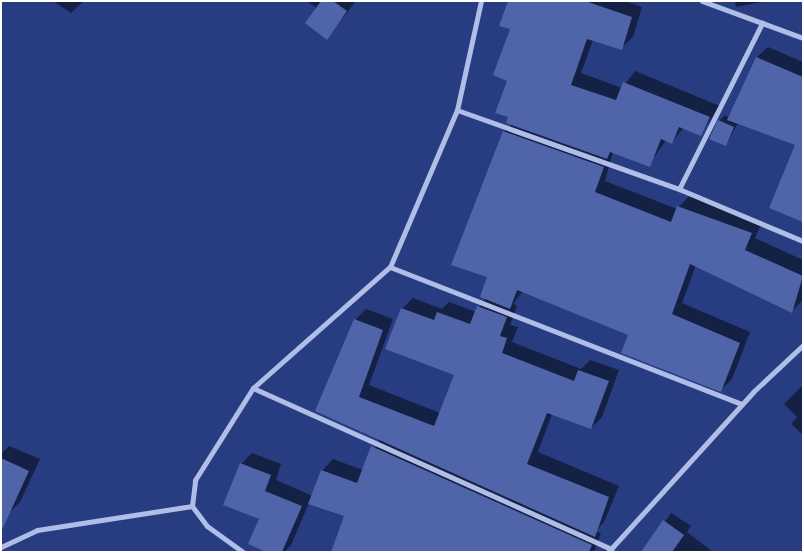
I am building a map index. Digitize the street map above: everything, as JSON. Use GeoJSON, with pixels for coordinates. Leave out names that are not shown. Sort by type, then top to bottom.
{"type":"FeatureCollection","features":[{"type":"Feature","properties":{"kind":"street"},"geometry":{"type":"LineString","coordinates":[[243,552],[207,526],[192,506],[195,480],[253,388],[390,267],[457,110],[481,1]]}},
{"type":"Feature","properties":{"kind":"street"},"geometry":{"type":"LineString","coordinates":[[702,1],[803,38]]}},
{"type":"Feature","properties":{"kind":"street"},"geometry":{"type":"LineString","coordinates":[[679,189],[762,23]]}},
{"type":"Feature","properties":{"kind":"street"},"geometry":{"type":"LineString","coordinates":[[457,110],[679,189],[803,241]]}},
{"type":"Feature","properties":{"kind":"street"},"geometry":{"type":"LineString","coordinates":[[390,267],[742,404]]}},
{"type":"Feature","properties":{"kind":"street"},"geometry":{"type":"LineString","coordinates":[[253,388],[610,551],[742,404],[803,345]]}},
{"type":"Feature","properties":{"kind":"street"},"geometry":{"type":"LineString","coordinates":[[1,548],[37,530],[192,506]]}},
{"type":"Feature","properties":{"kind":"building"},"geometry":{"type":"Polygon","coordinates":[[[321,1],[333,1],[347,11],[327,40],[305,23],[321,1]]]}},
{"type":"Feature","properties":{"kind":"building"},"geometry":{"type":"Polygon","coordinates":[[[508,1],[585,1],[632,17],[622,50],[587,39],[571,85],[616,100],[623,82],[710,117],[701,136],[679,127],[672,144],[661,139],[650,167],[610,152],[607,159],[506,123],[508,117],[495,113],[507,81],[493,75],[510,29],[499,26],[508,1]]]}},
{"type":"Feature","properties":{"kind":"building"},"geometry":{"type":"Polygon","coordinates":[[[756,57],[803,77],[803,222],[769,208],[795,145],[727,120],[756,57]]]}},
{"type":"Feature","properties":{"kind":"building"},"geometry":{"type":"Polygon","coordinates":[[[718,120],[734,127],[726,146],[709,139],[718,120]]]}},
{"type":"Feature","properties":{"kind":"building"},"geometry":{"type":"Polygon","coordinates":[[[503,131],[604,167],[595,192],[671,222],[677,206],[752,233],[745,250],[803,276],[792,313],[690,264],[672,314],[740,343],[721,392],[621,353],[628,335],[517,290],[510,309],[480,297],[487,277],[451,265],[503,131]]]}},
{"type":"Feature","properties":{"kind":"building"},"geometry":{"type":"Polygon","coordinates":[[[477,306],[507,317],[500,336],[507,338],[502,353],[574,381],[578,370],[609,381],[591,429],[547,413],[527,464],[609,497],[595,537],[315,411],[354,319],[383,330],[359,397],[434,426],[454,375],[385,349],[401,308],[434,320],[437,312],[470,324],[477,306]]]}},
{"type":"Feature","properties":{"kind":"building"},"geometry":{"type":"Polygon","coordinates":[[[371,446],[592,545],[589,552],[331,552],[344,516],[308,504],[321,470],[357,483],[371,446]]]}},
{"type":"Feature","properties":{"kind":"building"},"geometry":{"type":"Polygon","coordinates":[[[1,458],[29,471],[1,532],[1,458]]]}},
{"type":"Feature","properties":{"kind":"building"},"geometry":{"type":"Polygon","coordinates":[[[240,463],[271,475],[265,491],[302,506],[282,552],[266,552],[248,544],[259,519],[223,505],[240,463]]]}},
{"type":"Feature","properties":{"kind":"building"},"geometry":{"type":"Polygon","coordinates":[[[663,520],[684,535],[672,552],[641,552],[663,520]]]}}]}
